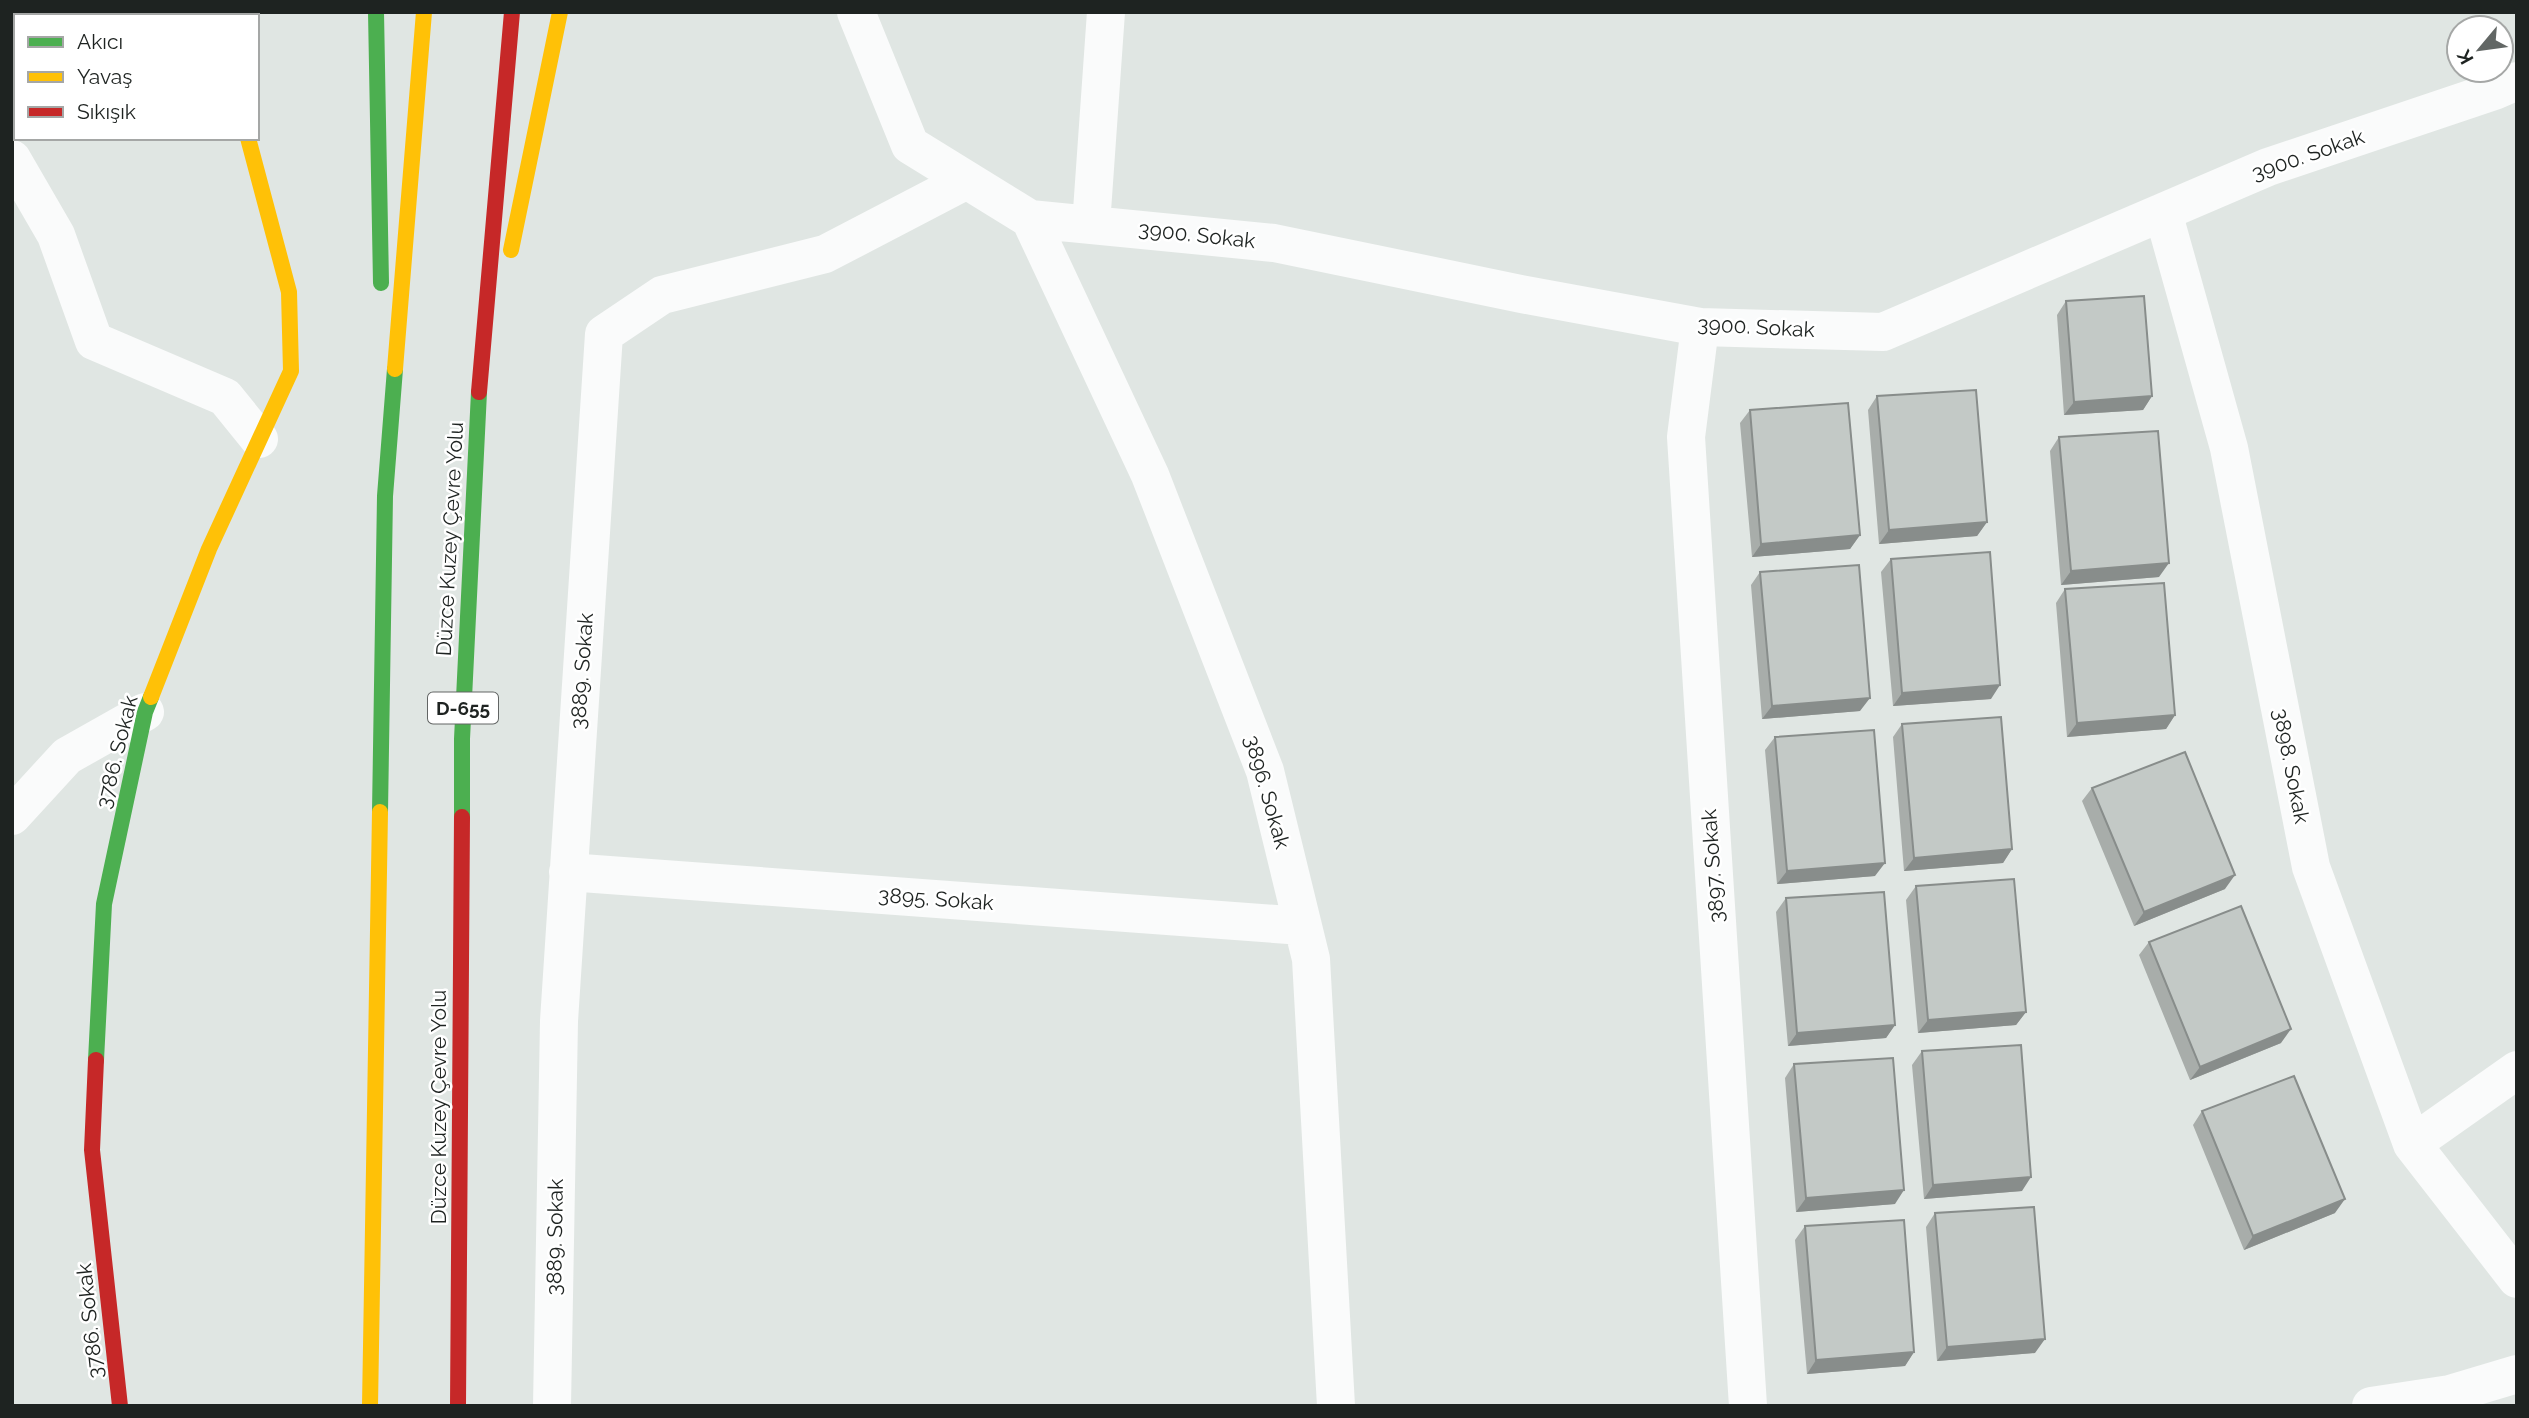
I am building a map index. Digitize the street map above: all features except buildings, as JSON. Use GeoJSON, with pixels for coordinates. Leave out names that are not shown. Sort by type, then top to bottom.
{"type":"FeatureCollection","features":[{"type":"Feature","properties":{"kind":"main road"},"geometry":{"type":"LineString","coordinates":[[376,12],[381,303]]}},
{"type":"Feature","properties":{"kind":"main road"},"geometry":{"type":"LineString","coordinates":[[385,496],[424,12]]}},
{"type":"Feature","properties":{"kind":"main road","name":"Düzce Kuzey Çevre Yolu"},"geometry":{"type":"LineString","coordinates":[[458,1406],[462,739],[478,406],[512,12]]}},
{"type":"Feature","properties":{"kind":"main road"},"geometry":{"type":"LineString","coordinates":[[478,406],[551,67],[560,12]]}},
{"type":"Feature","properties":{"kind":"main road","name":"3786. Sokak"},"geometry":{"type":"LineString","coordinates":[[120,1406],[92,1150],[104,904],[145,712],[209,549],[290,371],[289,292],[249,140]]}},
{"type":"Feature","properties":{"kind":"main road"},"geometry":{"type":"LineString","coordinates":[[370,1406],[385,496],[382,331]]}},
{"type":"Feature","properties":{"kind":"street","name":"3900. Sokak"},"geometry":{"type":"LineString","coordinates":[[856,12],[910,145],[1031,219],[1274,243],[1521,294],[1700,327],[1883,332],[2268,167],[2517,81]]}},
{"type":"Feature","properties":{"kind":"street"},"geometry":{"type":"LineString","coordinates":[[1091,225],[1106,12]]}},
{"type":"Feature","properties":{"kind":"street"},"geometry":{"type":"LineString","coordinates":[[12,159],[56,235],[94,341],[225,397],[260,439]]}},
{"type":"Feature","properties":{"kind":"street","name":"3889. Sokak"},"geometry":{"type":"LineString","coordinates":[[552,1406],[559,1021],[604,334],[662,295],[825,254],[967,180]]}},
{"type":"Feature","properties":{"kind":"street","name":"3898. Sokak"},"geometry":{"type":"LineString","coordinates":[[2163,212],[2228,448],[2311,867],[2412,1144],[2517,1279]]}},
{"type":"Feature","properties":{"kind":"street","name":"3896. Sokak"},"geometry":{"type":"LineString","coordinates":[[1031,219],[1150,475],[1260,758],[1311,959],[1336,1406]]}},
{"type":"Feature","properties":{"kind":"street","name":"3897. Sokak"},"geometry":{"type":"LineString","coordinates":[[1700,327],[1686,437],[1748,1406]]}},
{"type":"Feature","properties":{"kind":"street"},"geometry":{"type":"LineString","coordinates":[[12,816],[67,756],[145,712]]}},
{"type":"Feature","properties":{"kind":"street","name":"3895. Sokak"},"geometry":{"type":"LineString","coordinates":[[568,872],[1303,926]]}},
{"type":"Feature","properties":{"kind":"street"},"geometry":{"type":"LineString","coordinates":[[2412,1144],[2517,1070]]}},
{"type":"Feature","properties":{"kind":"street"},"geometry":{"type":"LineString","coordinates":[[2371,1406],[2450,1394],[2517,1374]]}},
{"type":"Feature","properties":{"kind":"traffic: fast"},"geometry":{"type":"LineString","coordinates":[[376,12],[381,283]]}},
{"type":"Feature","properties":{"kind":"traffic: fast"},"geometry":{"type":"LineString","coordinates":[[380,812],[385,496],[395,369]]}},
{"type":"Feature","properties":{"kind":"traffic: fast"},"geometry":{"type":"LineString","coordinates":[[462,817],[462,739],[479,392]]}},
{"type":"Feature","properties":{"kind":"traffic: fast"},"geometry":{"type":"LineString","coordinates":[[96,1060],[104,904],[145,712],[151,697]]}},
{"type":"Feature","properties":{"kind":"traffic: slow"},"geometry":{"type":"LineString","coordinates":[[395,369],[424,12]]}},
{"type":"Feature","properties":{"kind":"traffic: slow"},"geometry":{"type":"LineString","coordinates":[[511,250],[560,12]]}},
{"type":"Feature","properties":{"kind":"traffic: slow"},"geometry":{"type":"LineString","coordinates":[[151,697],[209,549],[291,371],[289,292],[249,140]]}},
{"type":"Feature","properties":{"kind":"traffic: slow"},"geometry":{"type":"LineString","coordinates":[[370,1406],[380,812]]}},
{"type":"Feature","properties":{"kind":"traffic: jam"},"geometry":{"type":"LineString","coordinates":[[479,392],[512,12]]}},
{"type":"Feature","properties":{"kind":"traffic: jam"},"geometry":{"type":"LineString","coordinates":[[458,1406],[462,817]]}},
{"type":"Feature","properties":{"kind":"traffic: jam"},"geometry":{"type":"LineString","coordinates":[[96,1060],[92,1150],[120,1406]]}}]}
